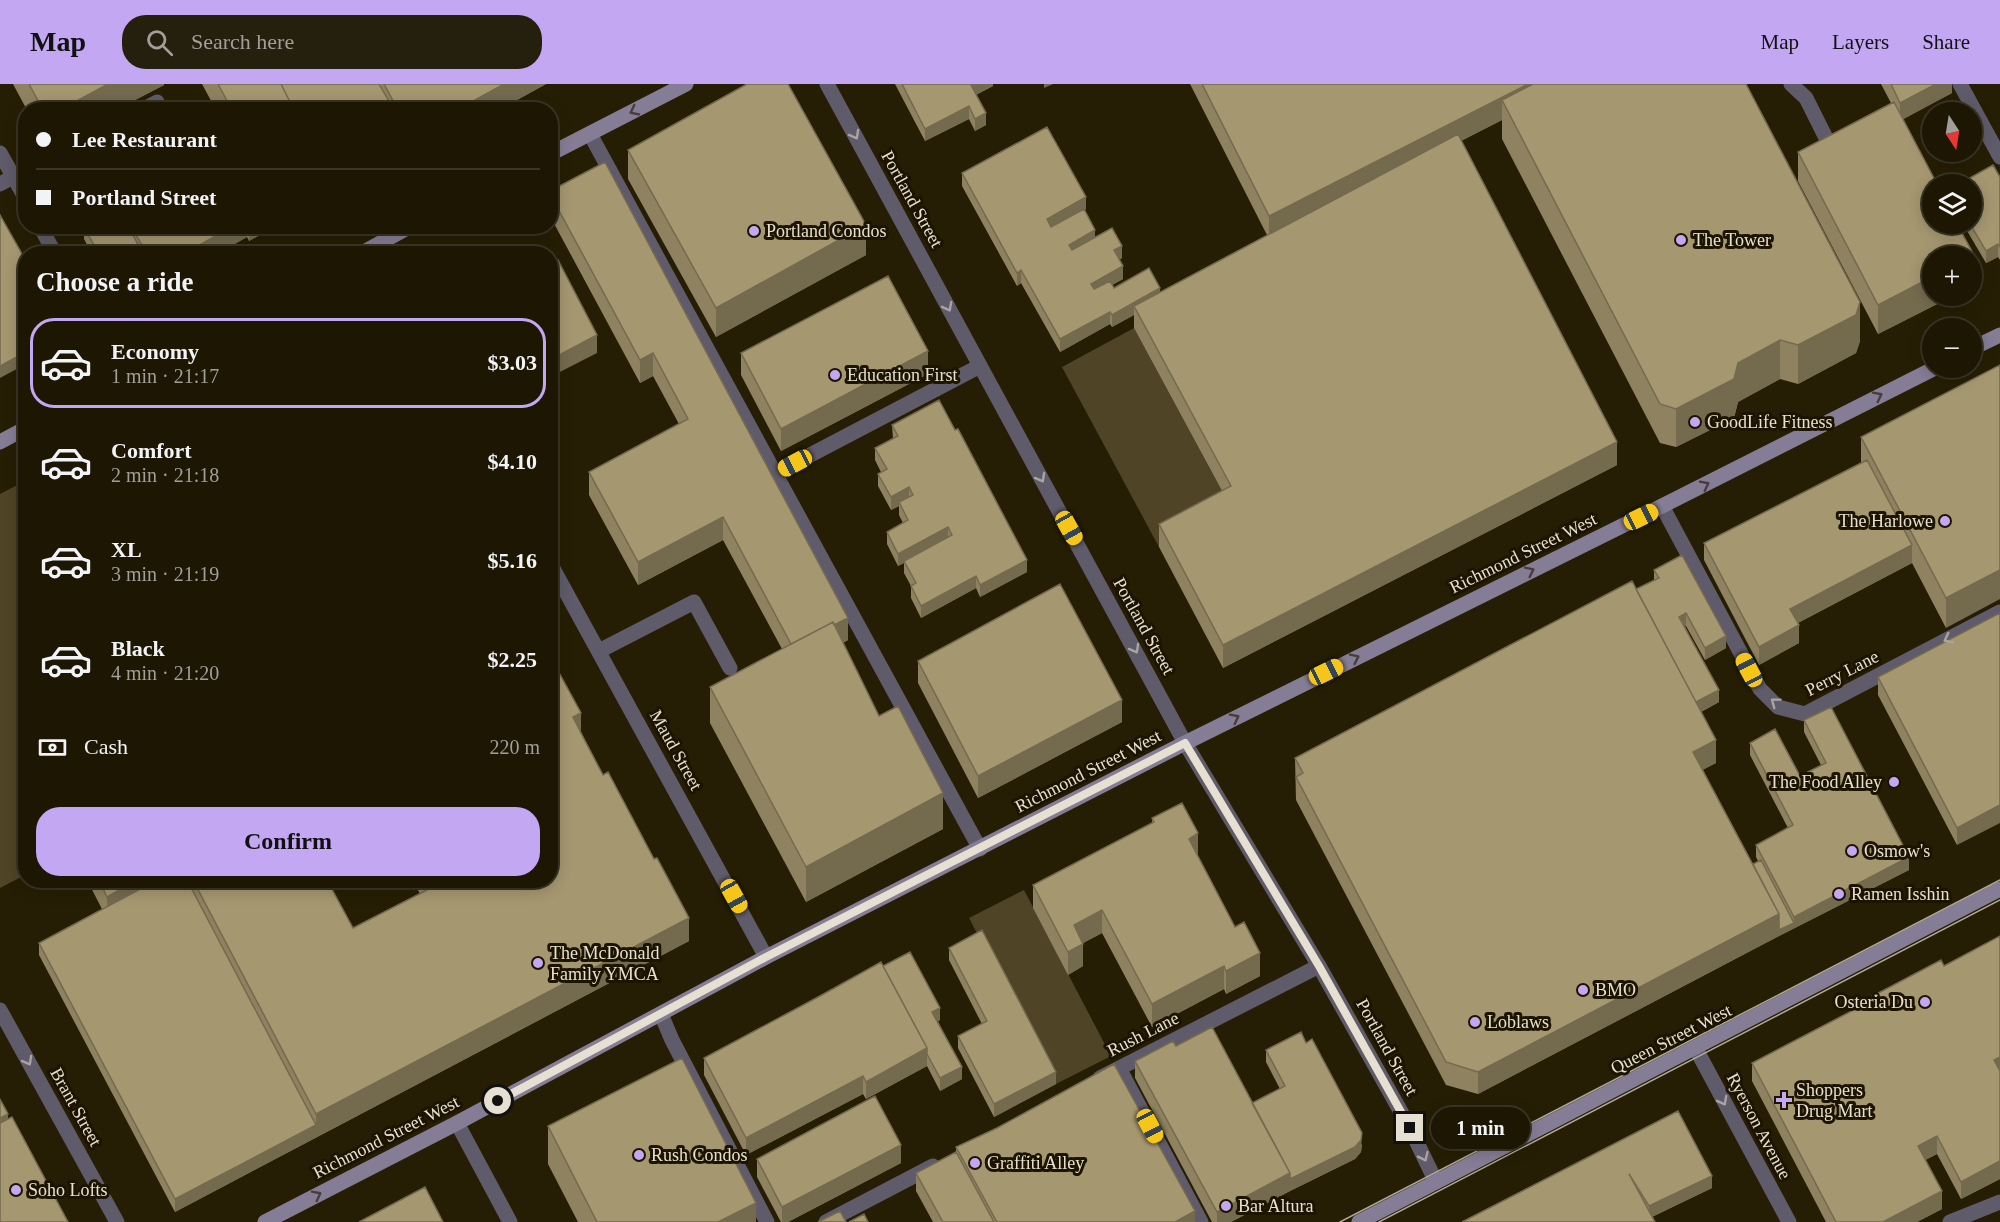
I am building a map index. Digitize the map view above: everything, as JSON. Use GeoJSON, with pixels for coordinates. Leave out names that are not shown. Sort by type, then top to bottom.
{"type":"FeatureCollection","features":[{"type":"Feature","properties":{"kind":"main road"},"geometry":{"type":"LineString","coordinates":[[558,150],[686,84]]}},
{"type":"Feature","properties":{"kind":"main road"},"geometry":{"type":"LineString","coordinates":[[387,246],[401,234]]}},
{"type":"Feature","properties":{"kind":"main road"},"geometry":{"type":"LineString","coordinates":[[1982,344],[2000,335]]}},
{"type":"Feature","properties":{"kind":"main road","name":"Richmond Street West"},"geometry":{"type":"LineString","coordinates":[[265,1222],[457,1123],[766,957],[1185,743],[1922,375]]}},
{"type":"Feature","properties":{"kind":"main road"},"geometry":{"type":"LineString","coordinates":[[0,442],[18,432]]}},
{"type":"Feature","properties":{"kind":"main road","name":"Queen Street West"},"geometry":{"type":"LineString","coordinates":[[1359,1222],[2000,890]]}},
{"type":"Feature","properties":{"kind":"street","name":"Portland Street"},"geometry":{"type":"LineString","coordinates":[[827,84],[1185,743],[1319,966],[1410,1128],[1436,1182]]}},
{"type":"Feature","properties":{"kind":"street"},"geometry":{"type":"LineString","coordinates":[[1791,84],[1806,98],[1829,144]]}},
{"type":"Feature","properties":{"kind":"street"},"geometry":{"type":"LineString","coordinates":[[1960,84],[2000,157]]}},
{"type":"Feature","properties":{"kind":"street"},"geometry":{"type":"LineString","coordinates":[[590,134],[980,849]]}},
{"type":"Feature","properties":{"kind":"street"},"geometry":{"type":"LineString","coordinates":[[0,153],[13,177]]}},
{"type":"Feature","properties":{"kind":"street"},"geometry":{"type":"LineString","coordinates":[[774,474],[980,366]]}},
{"type":"Feature","properties":{"kind":"street","name":"Perry Lane"},"geometry":{"type":"LineString","coordinates":[[1662,506],[1760,689],[1779,707],[1805,714],[2000,612]]}},
{"type":"Feature","properties":{"kind":"street","name":"Maud Street"},"geometry":{"type":"LineString","coordinates":[[558,577],[766,957]]}},
{"type":"Feature","properties":{"kind":"street"},"geometry":{"type":"LineString","coordinates":[[599,651],[694,602],[730,668]]}},
{"type":"Feature","properties":{"kind":"street","name":"Rush Lane"},"geometry":{"type":"LineString","coordinates":[[1084,1087],[1319,966]]}},
{"type":"Feature","properties":{"kind":"street","name":"Brant Street"},"geometry":{"type":"LineString","coordinates":[[0,1010],[117,1222]]}},
{"type":"Feature","properties":{"kind":"street"},"geometry":{"type":"LineString","coordinates":[[661,1014],[672,1041],[767,1222]]}},
{"type":"Feature","properties":{"kind":"street","name":"Ryerson Avenue"},"geometry":{"type":"LineString","coordinates":[[1696,1049],[1789,1222]]}},
{"type":"Feature","properties":{"kind":"street"},"geometry":{"type":"LineString","coordinates":[[1119,1068],[1202,1222]]}},
{"type":"Feature","properties":{"kind":"street"},"geometry":{"type":"LineString","coordinates":[[457,1123],[510,1222]]}},
{"type":"Feature","properties":{"kind":"street"},"geometry":{"type":"LineString","coordinates":[[826,1222],[950,1157]]}},
{"type":"Feature","properties":{"kind":"street"},"geometry":{"type":"LineString","coordinates":[[1950,1222],[2000,1202]]}},
{"type":"Feature","properties":{"kind":"shaded area"},"geometry":{"type":"Polygon","coordinates":[[[1134,328],[1231,508],[1159,547],[1062,367],[1134,328]]]}},
{"type":"Feature","properties":{"kind":"shaded area"},"geometry":{"type":"Polygon","coordinates":[[[18,485],[18,879],[0,888],[0,494],[18,485]]]}},
{"type":"Feature","properties":{"kind":"shaded area"},"geometry":{"type":"Polygon","coordinates":[[[1024,890],[1111,1056],[1056,1084],[969,918],[1024,890]]]}},
{"type":"Feature","properties":{"kind":"building"},"geometry":{"type":"Polygon","coordinates":[[[29,84],[108,84],[75,102],[39,102],[29,84]]]}},
{"type":"Feature","properties":{"kind":"building"},"geometry":{"type":"Polygon","coordinates":[[[218,84],[281,84],[290,102],[228,102],[218,84]]]}},
{"type":"Feature","properties":{"kind":"building"},"geometry":{"type":"Polygon","coordinates":[[[281,84],[379,84],[389,102],[290,102],[281,84]]]}},
{"type":"Feature","properties":{"kind":"building"},"geometry":{"type":"Polygon","coordinates":[[[384,84],[504,84],[471,102],[394,102],[384,84]]]}},
{"type":"Feature","properties":{"kind":"building","name":"Portland Condos"},"geometry":{"type":"Polygon","coordinates":[[[747,84],[788,84],[866,225],[716,308],[628,150],[747,84]]]}},
{"type":"Feature","properties":{"kind":"building"},"geometry":{"type":"Polygon","coordinates":[[[902,84],[973,84],[971,85],[986,113],[975,119],[969,106],[925,129],[902,84]]]}},
{"type":"Feature","properties":{"kind":"building"},"geometry":{"type":"Polygon","coordinates":[[[1202,84],[1528,84],[1269,216],[1202,84]]]}},
{"type":"Feature","properties":{"kind":"building","name":"The Tower"},"geometry":{"type":"Polygon","coordinates":[[[1533,84],[1746,84],[1860,302],[1856,315],[1798,345],[1780,340],[1738,363],[1734,379],[1676,409],[1660,404],[1502,100],[1533,84]]]}},
{"type":"Feature","properties":{"kind":"building"},"geometry":{"type":"Polygon","coordinates":[[[1891,84],[1936,84],[1900,103],[1891,84]]]}},
{"type":"Feature","properties":{"kind":"building"},"geometry":{"type":"Polygon","coordinates":[[[1894,102],[1922,155],[1922,162],[1925,162],[1932,174],[1922,174],[1922,234],[1962,234],[1969,246],[1922,246],[1922,282],[1878,305],[1798,152],[1894,102]]]}},
{"type":"Feature","properties":{"kind":"building"},"geometry":{"type":"Polygon","coordinates":[[[1047,127],[1086,197],[1047,219],[1051,227],[1084,209],[1095,230],[1069,245],[1072,250],[1112,228],[1122,246],[1114,250],[1123,266],[1091,284],[1094,289],[1110,281],[1114,288],[1149,268],[1160,288],[1112,315],[1110,312],[1060,339],[1021,270],[1017,273],[962,173],[1047,127]]]}},
{"type":"Feature","properties":{"kind":"building"},"geometry":{"type":"Polygon","coordinates":[[[1458,134],[1617,442],[1223,645],[1159,524],[1231,486],[1134,306],[1458,134]]]}},
{"type":"Feature","properties":{"kind":"building"},"geometry":{"type":"Polygon","coordinates":[[[605,162],[848,618],[834,625],[833,622],[791,644],[723,517],[638,562],[589,472],[688,419],[653,353],[640,360],[558,209],[558,187],[605,162]]]}},
{"type":"Feature","properties":{"kind":"building"},"geometry":{"type":"Polygon","coordinates":[[[1993,165],[2000,177],[2000,247],[1998,244],[1986,251],[1976,234],[1982,234],[1982,174],[1977,174],[1993,165]]]}},
{"type":"Feature","properties":{"kind":"building"},"geometry":{"type":"Polygon","coordinates":[[[0,215],[18,247],[18,356],[0,366],[0,215]]]}},
{"type":"Feature","properties":{"kind":"building"},"geometry":{"type":"Polygon","coordinates":[[[88,234],[132,234],[139,246],[95,246],[88,234]]]}},
{"type":"Feature","properties":{"kind":"building"},"geometry":{"type":"Polygon","coordinates":[[[136,234],[219,234],[198,246],[142,246],[136,234]]]}},
{"type":"Feature","properties":{"kind":"building"},"geometry":{"type":"Polygon","coordinates":[[[558,260],[597,335],[558,356],[558,260]]]}},
{"type":"Feature","properties":{"kind":"building","name":"Education First"},"geometry":{"type":"Polygon","coordinates":[[[888,276],[928,351],[781,429],[741,353],[888,276]]]}},
{"type":"Feature","properties":{"kind":"building","name":"The Harlowe"},"geometry":{"type":"Polygon","coordinates":[[[2000,365],[2000,570],[1946,598],[1861,437],[1975,378],[1982,378],[1982,374],[2000,365]]]}},
{"type":"Feature","properties":{"kind":"building"},"geometry":{"type":"Polygon","coordinates":[[[939,400],[955,430],[958,429],[1027,560],[980,585],[976,576],[921,606],[911,586],[916,583],[904,561],[952,535],[948,527],[898,554],[887,532],[908,520],[899,502],[913,495],[909,487],[891,497],[878,474],[887,469],[875,448],[898,436],[892,425],[939,400]]]}},
{"type":"Feature","properties":{"kind":"building"},"geometry":{"type":"Polygon","coordinates":[[[1867,460],[1912,545],[1790,609],[1799,625],[1759,647],[1704,543],[1867,460]]]}},
{"type":"Feature","properties":{"kind":"building"},"geometry":{"type":"Polygon","coordinates":[[[1682,555],[1726,636],[1705,648],[1686,613],[1679,617],[1719,690],[1696,702],[1636,589],[1659,578],[1654,570],[1682,555]]]}},
{"type":"Feature","properties":{"kind":"building"},"geometry":{"type":"Polygon","coordinates":[[[1632,581],[1716,740],[1693,752],[1779,914],[1478,1072],[1446,1062],[1296,777],[1303,773],[1295,758],[1632,581]]]}},
{"type":"Feature","properties":{"kind":"building"},"geometry":{"type":"Polygon","coordinates":[[[1060,584],[1122,700],[978,776],[918,661],[1060,584]]]}},
{"type":"Feature","properties":{"kind":"building"},"geometry":{"type":"Polygon","coordinates":[[[2000,613],[2000,805],[1957,828],[1878,677],[2000,613]]]}},
{"type":"Feature","properties":{"kind":"building"},"geometry":{"type":"Polygon","coordinates":[[[833,622],[879,716],[898,706],[943,793],[806,867],[710,687],[833,622]]]}},
{"type":"Feature","properties":{"kind":"building"},"geometry":{"type":"Polygon","coordinates":[[[558,671],[581,713],[573,717],[603,775],[608,772],[654,859],[657,858],[689,918],[316,1114],[197,888],[331,888],[353,928],[429,889],[558,888],[558,671]]]}},
{"type":"Feature","properties":{"kind":"building"},"geometry":{"type":"Polygon","coordinates":[[[1831,707],[1909,857],[1794,917],[1756,845],[1793,825],[1750,743],[1775,729],[1800,776],[1826,763],[1804,720],[1831,707]]]}},
{"type":"Feature","properties":{"kind":"building"},"geometry":{"type":"Polygon","coordinates":[[[1182,803],[1198,833],[1189,839],[1235,927],[1244,922],[1260,953],[1226,971],[1224,966],[1152,1004],[1102,910],[1074,925],[1083,944],[1068,952],[1033,885],[1154,822],[1152,818],[1182,803]]]}},
{"type":"Feature","properties":{"kind":"building"},"geometry":{"type":"Polygon","coordinates":[[[1761,860],[1794,923],[1779,930],[1779,914],[1753,864],[1761,860]]]}},
{"type":"Feature","properties":{"kind":"building"},"geometry":{"type":"Polygon","coordinates":[[[103,888],[123,888],[107,897],[103,888]]]}},
{"type":"Feature","properties":{"kind":"building"},"geometry":{"type":"Polygon","coordinates":[[[142,888],[191,888],[316,1125],[175,1199],[39,943],[142,888]]]}},
{"type":"Feature","properties":{"kind":"building"},"geometry":{"type":"Polygon","coordinates":[[[982,930],[1056,1072],[994,1104],[958,1036],[987,1021],[949,948],[982,930]]]}},
{"type":"Feature","properties":{"kind":"building"},"geometry":{"type":"Polygon","coordinates":[[[2000,936],[2000,1057],[1994,1060],[2000,1071],[2000,1161],[1961,1182],[1937,1136],[1918,1146],[1942,1191],[1883,1222],[1836,1222],[1752,1063],[1867,1003],[1865,1000],[1941,960],[1944,966],[2000,936]]]}},
{"type":"Feature","properties":{"kind":"building"},"geometry":{"type":"Polygon","coordinates":[[[910,952],[940,1008],[932,1012],[962,1067],[940,1078],[927,1054],[927,1048],[883,966],[910,952]]]}},
{"type":"Feature","properties":{"kind":"building"},"geometry":{"type":"Polygon","coordinates":[[[881,962],[927,1048],[866,1082],[863,1076],[746,1138],[704,1058],[881,962]]]}},
{"type":"Feature","properties":{"kind":"building"},"geometry":{"type":"Polygon","coordinates":[[[1212,1027],[1290,1173],[1217,1212],[1135,1061],[1173,1041],[1176,1046],[1212,1027]]]}},
{"type":"Feature","properties":{"kind":"building"},"geometry":{"type":"Polygon","coordinates":[[[1301,1032],[1306,1043],[1312,1039],[1362,1133],[1361,1140],[1355,1147],[1290,1179],[1290,1173],[1252,1103],[1285,1086],[1266,1050],[1301,1032]]]}},
{"type":"Feature","properties":{"kind":"building","name":"Rush Condos"},"geometry":{"type":"Polygon","coordinates":[[[682,1058],[756,1203],[718,1222],[597,1222],[548,1126],[682,1058]]]}},
{"type":"Feature","properties":{"kind":"building"},"geometry":{"type":"Polygon","coordinates":[[[1114,1064],[1195,1211],[1175,1222],[997,1222],[956,1147],[997,1128],[1114,1064]]]}},
{"type":"Feature","properties":{"kind":"building"},"geometry":{"type":"Polygon","coordinates":[[[875,1096],[901,1145],[782,1207],[757,1159],[875,1096]]]}},
{"type":"Feature","properties":{"kind":"building"},"geometry":{"type":"Polygon","coordinates":[[[0,1099],[8,1114],[0,1118],[0,1099]]]}},
{"type":"Feature","properties":{"kind":"building"},"geometry":{"type":"Polygon","coordinates":[[[1678,1111],[1712,1176],[1649,1206],[1629,1174],[1655,1222],[1462,1222],[1678,1111]]]}},
{"type":"Feature","properties":{"kind":"building"},"geometry":{"type":"Polygon","coordinates":[[[12,1117],[68,1222],[0,1222],[0,1123],[12,1117]]]}},
{"type":"Feature","properties":{"kind":"building"},"geometry":{"type":"Polygon","coordinates":[[[956,1152],[994,1222],[943,1222],[916,1173],[956,1152]]]}},
{"type":"Feature","properties":{"kind":"building"},"geometry":{"type":"Polygon","coordinates":[[[425,1187],[443,1222],[359,1222],[425,1187]]]}},
{"type":"Feature","properties":{"kind":"building"},"geometry":{"type":"Polygon","coordinates":[[[840,1211],[846,1222],[818,1222],[840,1211]]]}},
{"type":"Feature","properties":{"kind":"building"},"geometry":{"type":"Polygon","coordinates":[[[864,1214],[868,1222],[849,1222],[864,1214]]]}},
{"type":"Feature","properties":{"kind":"tram line"},"geometry":{"type":"LineString","coordinates":[[1340,1222],[2000,880]]}},
{"type":"Feature","properties":{"kind":"tram line"},"geometry":{"type":"LineString","coordinates":[[1379,1222],[2000,900]]}},
{"type":"Feature","properties":{"kind":"place","name":"Portland Condos"},"geometry":{"type":"Point","coordinates":[754,231]}},
{"type":"Feature","properties":{"kind":"place","name":"The Tower"},"geometry":{"type":"Point","coordinates":[1681,240]}},
{"type":"Feature","properties":{"kind":"place","name":"Education First"},"geometry":{"type":"Point","coordinates":[835,375]}},
{"type":"Feature","properties":{"kind":"place","name":"GoodLife Fitness"},"geometry":{"type":"Point","coordinates":[1695,422]}},
{"type":"Feature","properties":{"kind":"place","name":"The Harlowe"},"geometry":{"type":"Point","coordinates":[1945,521]}},
{"type":"Feature","properties":{"kind":"place","name":"The Food Alley"},"geometry":{"type":"Point","coordinates":[1894,782]}},
{"type":"Feature","properties":{"kind":"place","name":"Osmow's"},"geometry":{"type":"Point","coordinates":[1852,851]}},
{"type":"Feature","properties":{"kind":"place","name":"Ramen Isshin"},"geometry":{"type":"Point","coordinates":[1839,894]}},
{"type":"Feature","properties":{"kind":"place","name":"The McDonald Family YMCA"},"geometry":{"type":"Point","coordinates":[538,963]}},
{"type":"Feature","properties":{"kind":"place","name":"BMO"},"geometry":{"type":"Point","coordinates":[1583,990]}},
{"type":"Feature","properties":{"kind":"place","name":"Osteria Du"},"geometry":{"type":"Point","coordinates":[1925,1002]}},
{"type":"Feature","properties":{"kind":"place","name":"Loblaws"},"geometry":{"type":"Point","coordinates":[1475,1022]}},
{"type":"Feature","properties":{"kind":"place","name":"Shoppers Drug Mart"},"geometry":{"type":"Point","coordinates":[1784,1100]}},
{"type":"Feature","properties":{"kind":"place","name":"Rush Condos"},"geometry":{"type":"Point","coordinates":[639,1155]}},
{"type":"Feature","properties":{"kind":"place","name":"Graffiti Alley"},"geometry":{"type":"Point","coordinates":[975,1163]}},
{"type":"Feature","properties":{"kind":"place","name":"Soho Lofts"},"geometry":{"type":"Point","coordinates":[16,1190]}},
{"type":"Feature","properties":{"kind":"place","name":"Bar Altura"},"geometry":{"type":"Point","coordinates":[1226,1206]}},
{"type":"Feature","properties":{"kind":"route"},"geometry":{"type":"LineString","coordinates":[[498,1101],[766,957],[1185,743],[1319,966],[1410,1128]]}}]}
